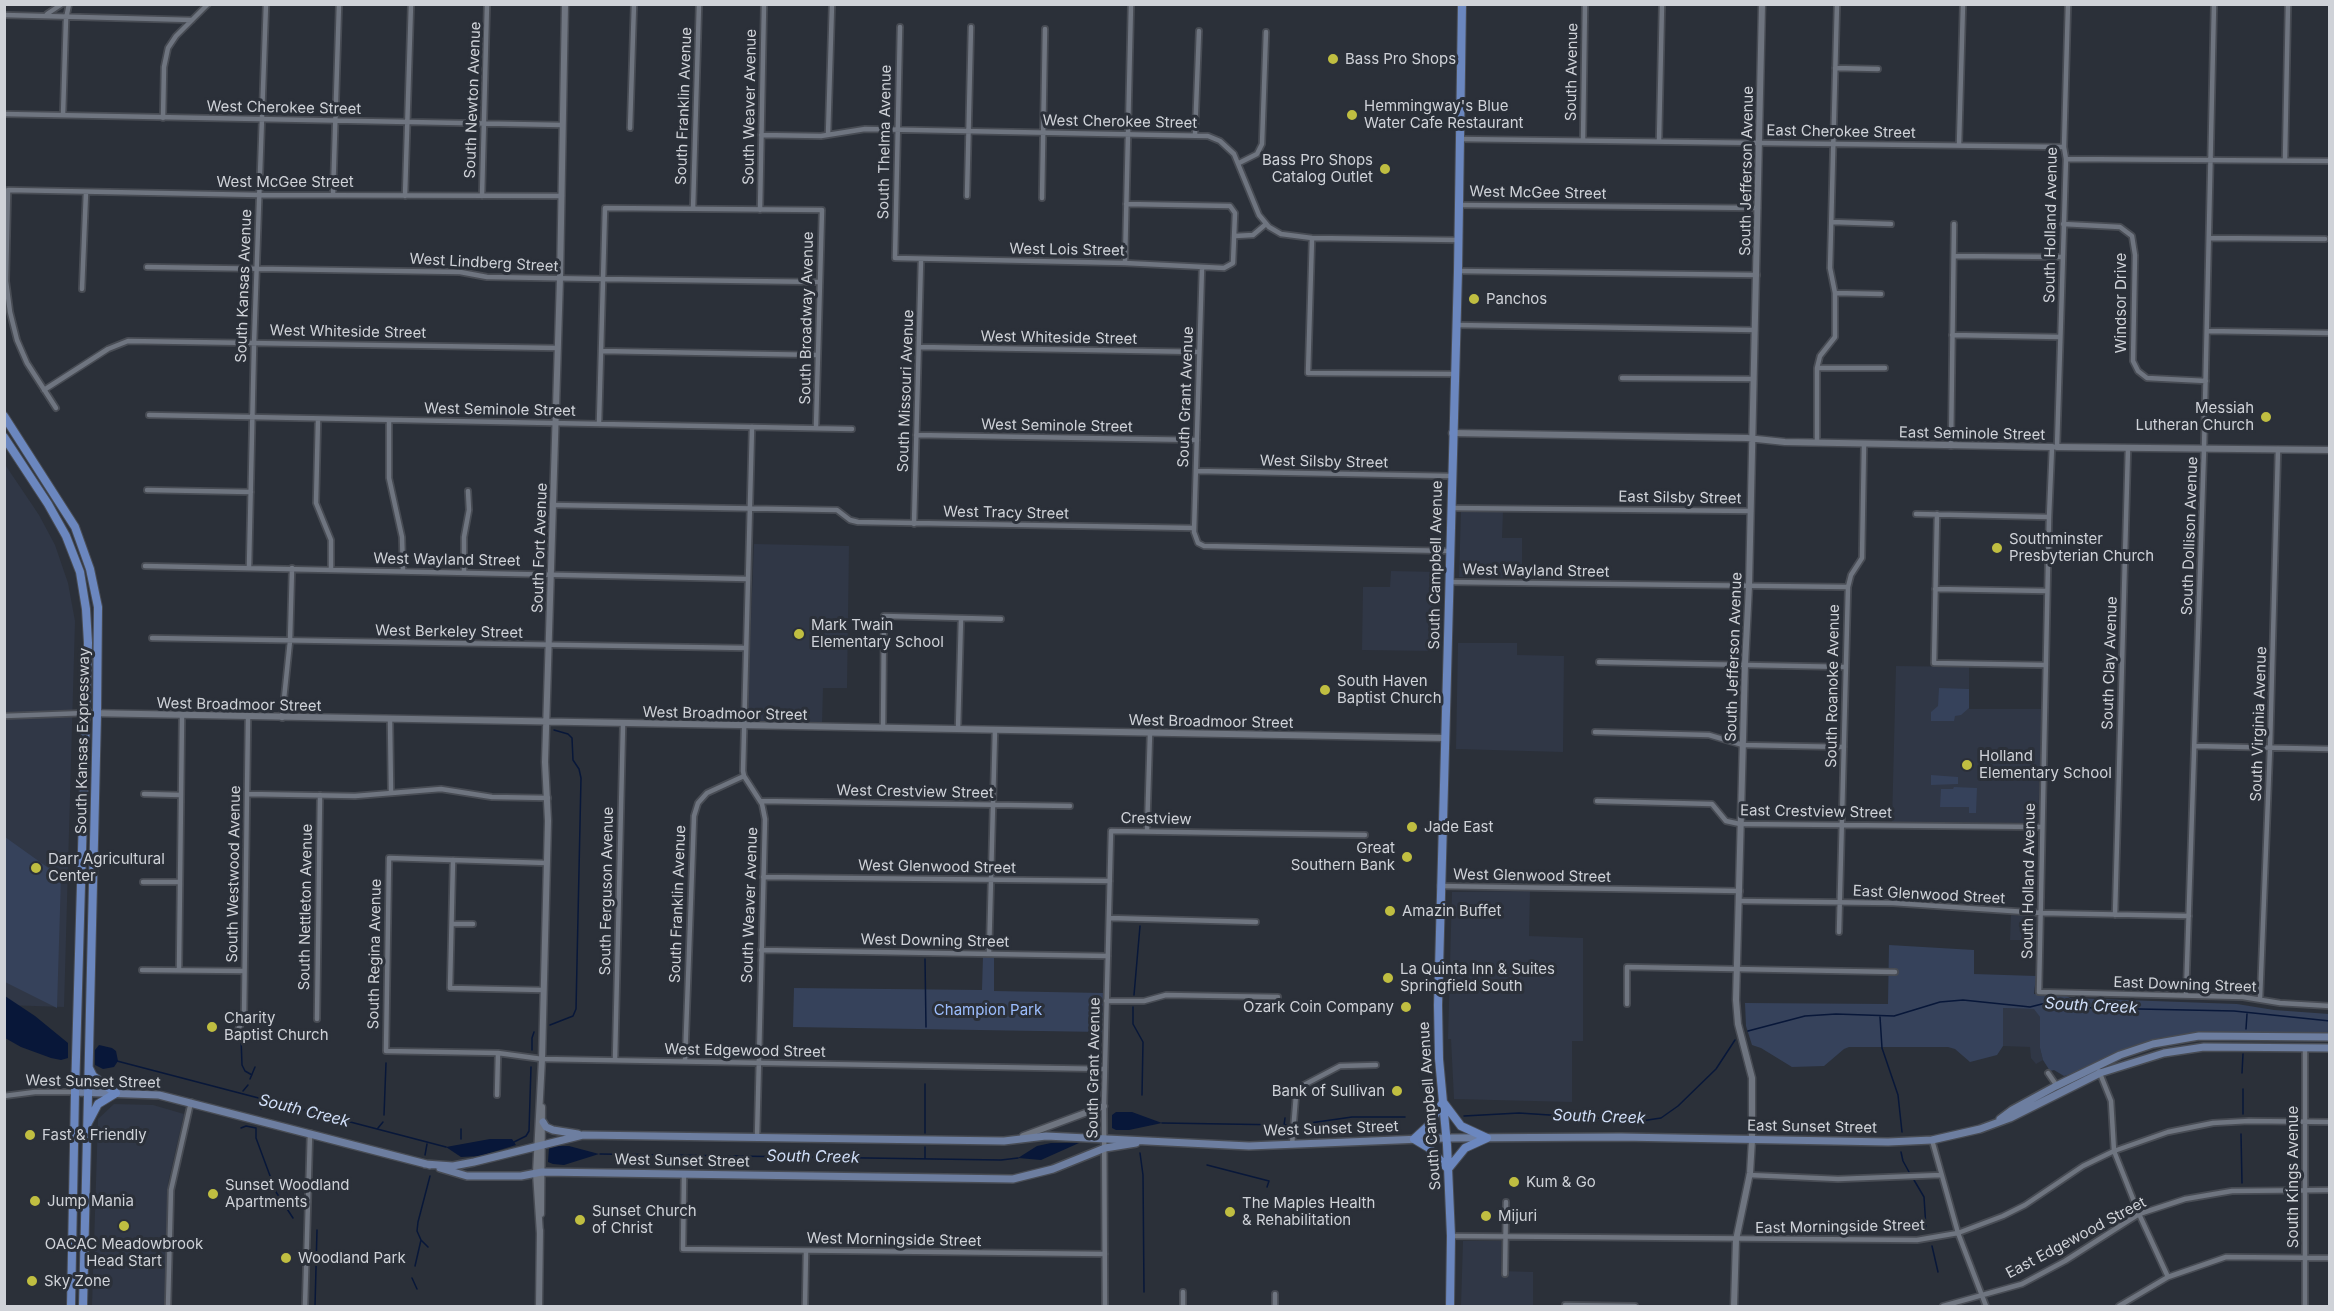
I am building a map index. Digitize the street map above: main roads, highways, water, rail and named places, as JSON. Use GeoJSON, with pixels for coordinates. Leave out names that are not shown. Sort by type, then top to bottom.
{"type":"FeatureCollection","features":[{"type":"Feature","properties":{"kind":"main road","name":"South Campbell Avenue"},"geometry":{"type":"LineString","coordinates":[[1450,1306],[1451,1236],[1439,1059],[1438,1005],[1458,271],[1462,4]]}},
{"type":"Feature","properties":{"kind":"main road","name":"South Kansas Expressway"},"geometry":{"type":"LineString","coordinates":[[4,416],[64,507],[84,548],[98,607],[83,1306]]}},
{"type":"Feature","properties":{"kind":"main road","name":"South Kansas Expressway"},"geometry":{"type":"LineString","coordinates":[[4,436],[58,520],[80,572],[86,609],[88,643],[71,1306]]}},
{"type":"Feature","properties":{"kind":"main road","name":"East Sunset Street"},"geometry":{"type":"LineString","coordinates":[[1621,1137],[1888,1142],[1932,1140],[1980,1129],[2010,1118],[2061,1093],[2120,1055],[2153,1044],[2199,1036],[2330,1037]]}},
{"type":"Feature","properties":{"kind":"main road","name":"East Sunset Street"},"geometry":{"type":"LineString","coordinates":[[1999,1121],[2012,1110],[2056,1086],[2098,1070],[2164,1053],[2204,1047],[2330,1048]]}},
{"type":"Feature","properties":{"kind":"main road"},"geometry":{"type":"LineString","coordinates":[[86,1127],[98,1104],[116,1093],[93,1076],[87,1064]]}},
{"type":"Feature","properties":{"kind":"main road","name":"West Sunset Street"},"geometry":{"type":"LineString","coordinates":[[75,1092],[159,1095],[467,1176],[521,1176],[539,1173],[1013,1179],[1053,1169],[1105,1148],[1150,1141]]}},
{"type":"Feature","properties":{"kind":"main road"},"geometry":{"type":"LineString","coordinates":[[1443,1102],[1461,1126],[1487,1138],[1459,1152],[1448,1169],[1429,1148],[1414,1139],[1428,1126],[1443,1102]]}},
{"type":"Feature","properties":{"kind":"main road"},"geometry":{"type":"LineString","coordinates":[[543,1122],[546,1127],[553,1130],[583,1135]]}},
{"type":"Feature","properties":{"kind":"main road","name":"West Sunset Street"},"geometry":{"type":"LineString","coordinates":[[425,1164],[453,1166],[583,1135],[1004,1141],[1046,1136],[1249,1146],[1446,1138],[1621,1137]]}},
{"type":"Feature","properties":{"kind":"waterway"},"geometry":{"type":"LineString","coordinates":[[550,1025],[573,1016],[576,1009],[581,778],[579,769],[573,760],[572,738],[568,734],[554,730]]}},
{"type":"Feature","properties":{"kind":"waterway"},"geometry":{"type":"LineString","coordinates":[[1134,995],[1140,926]]}},
{"type":"Feature","properties":{"kind":"waterway"},"geometry":{"type":"LineString","coordinates":[[925,959],[926,1027]]}},
{"type":"Feature","properties":{"kind":"waterway","name":"South Creek"},"geometry":{"type":"LineString","coordinates":[[1748,1031],[1805,1016],[1836,1014],[1894,1016],[1940,1002],[1963,1000],[2030,1007],[2050,1002],[2092,1008],[2234,1011],[2330,1021]]}},
{"type":"Feature","properties":{"kind":"waterway"},"geometry":{"type":"LineString","coordinates":[[1133,1007],[1133,1024],[1143,1042],[1142,1095]]}},
{"type":"Feature","properties":{"kind":"waterway"},"geometry":{"type":"LineString","coordinates":[[2246,1029],[2247,1014]]}},
{"type":"Feature","properties":{"kind":"waterway"},"geometry":{"type":"LineString","coordinates":[[1880,1017],[1882,1048],[1898,1095],[1902,1132]]}},
{"type":"Feature","properties":{"kind":"waterway"},"geometry":{"type":"LineString","coordinates":[[532,1050],[534,1032]]}},
{"type":"Feature","properties":{"kind":"waterway"},"geometry":{"type":"LineString","coordinates":[[241,1038],[242,1065],[245,1071],[252,1075]]}},
{"type":"Feature","properties":{"kind":"waterway","name":"South Creek"},"geometry":{"type":"LineString","coordinates":[[1464,1116],[1519,1113],[1641,1121],[1661,1118],[1678,1106],[1716,1069],[1735,1040]]}},
{"type":"Feature","properties":{"kind":"waterway"},"geometry":{"type":"LineString","coordinates":[[2242,1073],[2243,1054]]}},
{"type":"Feature","properties":{"kind":"waterway","name":"South Creek"},"geometry":{"type":"LineString","coordinates":[[117,1061],[446,1147]]}},
{"type":"Feature","properties":{"kind":"waterway"},"geometry":{"type":"LineString","coordinates":[[384,1115],[386,1063]]}},
{"type":"Feature","properties":{"kind":"waterway"},"geometry":{"type":"LineString","coordinates":[[250,1079],[255,1067]]}},
{"type":"Feature","properties":{"kind":"waterway"},"geometry":{"type":"LineString","coordinates":[[514,1142],[526,1136],[529,1131],[531,1067]]}},
{"type":"Feature","properties":{"kind":"waterway"},"geometry":{"type":"LineString","coordinates":[[925,1084],[925,1133]]}},
{"type":"Feature","properties":{"kind":"waterway"},"geometry":{"type":"LineString","coordinates":[[243,1091],[248,1085]]}},
{"type":"Feature","properties":{"kind":"waterway"},"geometry":{"type":"LineString","coordinates":[[2243,1089],[2243,1114]]}},
{"type":"Feature","properties":{"kind":"waterway"},"geometry":{"type":"LineString","coordinates":[[261,1109],[264,1099]]}},
{"type":"Feature","properties":{"kind":"waterway","name":"South Creek"},"geometry":{"type":"LineString","coordinates":[[1303,1124],[1352,1117],[1405,1117]]}},
{"type":"Feature","properties":{"kind":"waterway","name":"South Creek"},"geometry":{"type":"LineString","coordinates":[[1284,1125],[1285,1118]]}},
{"type":"Feature","properties":{"kind":"waterway"},"geometry":{"type":"LineString","coordinates":[[378,1128],[383,1122]]}},
{"type":"Feature","properties":{"kind":"waterway","name":"South Creek"},"geometry":{"type":"LineString","coordinates":[[1162,1123],[1287,1125]]}},
{"type":"Feature","properties":{"kind":"waterway"},"geometry":{"type":"LineString","coordinates":[[241,1128],[246,1126],[256,1128],[256,1138],[276,1192],[293,1218]]}},
{"type":"Feature","properties":{"kind":"waterway"},"geometry":{"type":"LineString","coordinates":[[461,1129],[461,1139]]}},
{"type":"Feature","properties":{"kind":"waterway"},"geometry":{"type":"LineString","coordinates":[[2241,1134],[2242,1183]]}},
{"type":"Feature","properties":{"kind":"waterway"},"geometry":{"type":"LineString","coordinates":[[425,1155],[427,1144]]}},
{"type":"Feature","properties":{"kind":"waterway"},"geometry":{"type":"LineString","coordinates":[[925,1147],[925,1158]]}},
{"type":"Feature","properties":{"kind":"waterway"},"geometry":{"type":"LineString","coordinates":[[1901,1152],[1909,1172]]}},
{"type":"Feature","properties":{"kind":"waterway"},"geometry":{"type":"LineString","coordinates":[[1140,1153],[1143,1175],[1144,1292]]}},
{"type":"Feature","properties":{"kind":"waterway","name":"South Creek"},"geometry":{"type":"LineString","coordinates":[[600,1154],[1001,1160],[1018,1158]]}},
{"type":"Feature","properties":{"kind":"waterway"},"geometry":{"type":"LineString","coordinates":[[1207,1165],[1269,1181],[1267,1187]]}},
{"type":"Feature","properties":{"kind":"waterway"},"geometry":{"type":"LineString","coordinates":[[415,1266],[421,1240],[417,1231],[418,1222],[430,1176]]}},
{"type":"Feature","properties":{"kind":"waterway"},"geometry":{"type":"LineString","coordinates":[[1914,1180],[1924,1197],[1926,1228]]}},
{"type":"Feature","properties":{"kind":"waterway"},"geometry":{"type":"LineString","coordinates":[[315,1306],[317,1230]]}},
{"type":"Feature","properties":{"kind":"waterway"},"geometry":{"type":"LineString","coordinates":[[421,1240],[428,1247]]}},
{"type":"Feature","properties":{"kind":"waterway"},"geometry":{"type":"LineString","coordinates":[[1932,1246],[1938,1272]]}},
{"type":"Feature","properties":{"kind":"waterway"},"geometry":{"type":"LineString","coordinates":[[412,1278],[417,1289]]}},
{"type":"Feature","properties":{"kind":"place","name":"Bass Pro Shops"},"geometry":{"type":"Point","coordinates":[1333,59]}},
{"type":"Feature","properties":{"kind":"place","name":"Hemmingway's Blue Water Cafe Restaurant"},"geometry":{"type":"Point","coordinates":[1352,115]}},
{"type":"Feature","properties":{"kind":"place","name":"Bass Pro Shops Catalog Outlet"},"geometry":{"type":"Point","coordinates":[1385,169]}},
{"type":"Feature","properties":{"kind":"place","name":"Panchos"},"geometry":{"type":"Point","coordinates":[1474,299]}},
{"type":"Feature","properties":{"kind":"place","name":"Messiah Lutheran Church"},"geometry":{"type":"Point","coordinates":[2266,417]}},
{"type":"Feature","properties":{"kind":"place","name":"Southminster Presbyterian Church"},"geometry":{"type":"Point","coordinates":[1997,548]}},
{"type":"Feature","properties":{"kind":"place","name":"Mark Twain Elementary School"},"geometry":{"type":"Point","coordinates":[799,634]}},
{"type":"Feature","properties":{"kind":"place","name":"South Haven Baptist Church"},"geometry":{"type":"Point","coordinates":[1325,690]}},
{"type":"Feature","properties":{"kind":"place","name":"Holland Elementary School"},"geometry":{"type":"Point","coordinates":[1967,765]}},
{"type":"Feature","properties":{"kind":"place","name":"Jade East"},"geometry":{"type":"Point","coordinates":[1412,827]}},
{"type":"Feature","properties":{"kind":"place","name":"Great Southern Bank"},"geometry":{"type":"Point","coordinates":[1407,857]}},
{"type":"Feature","properties":{"kind":"place","name":"Darr Agricultural Center"},"geometry":{"type":"Point","coordinates":[36,868]}},
{"type":"Feature","properties":{"kind":"place","name":"Amazin Buffet"},"geometry":{"type":"Point","coordinates":[1390,911]}},
{"type":"Feature","properties":{"kind":"place","name":"La Quinta Inn & Suites Springfield South"},"geometry":{"type":"Point","coordinates":[1388,978]}},
{"type":"Feature","properties":{"kind":"place","name":"Ozark Coin Company"},"geometry":{"type":"Point","coordinates":[1406,1007]}},
{"type":"Feature","properties":{"kind":"place","name":"Charity Baptist Church"},"geometry":{"type":"Point","coordinates":[212,1027]}},
{"type":"Feature","properties":{"kind":"place","name":"Bank of Sullivan"},"geometry":{"type":"Point","coordinates":[1397,1091]}},
{"type":"Feature","properties":{"kind":"place","name":"Fast & Friendly"},"geometry":{"type":"Point","coordinates":[30,1135]}},
{"type":"Feature","properties":{"kind":"place","name":"Kum & Go"},"geometry":{"type":"Point","coordinates":[1514,1182]}},
{"type":"Feature","properties":{"kind":"place","name":"Sunset Woodland Apartments"},"geometry":{"type":"Point","coordinates":[213,1194]}},
{"type":"Feature","properties":{"kind":"place","name":"Jump Mania"},"geometry":{"type":"Point","coordinates":[35,1201]}},
{"type":"Feature","properties":{"kind":"place","name":"The Maples Health & Rehabilitation"},"geometry":{"type":"Point","coordinates":[1230,1212]}},
{"type":"Feature","properties":{"kind":"place","name":"Mijuri"},"geometry":{"type":"Point","coordinates":[1486,1216]}},
{"type":"Feature","properties":{"kind":"place","name":"Sunset Church of Christ"},"geometry":{"type":"Point","coordinates":[580,1220]}},
{"type":"Feature","properties":{"kind":"place","name":"OACAC Meadowbrook Head Start"},"geometry":{"type":"Point","coordinates":[124,1226]}},
{"type":"Feature","properties":{"kind":"place","name":"Woodland Park"},"geometry":{"type":"Point","coordinates":[286,1258]}},
{"type":"Feature","properties":{"kind":"place","name":"Sky Zone"},"geometry":{"type":"Point","coordinates":[32,1281]}},
{"type":"Feature","properties":{"kind":"park label","name":"Champion Park"},"geometry":{"type":"Point","coordinates":[988,1010]}}]}
